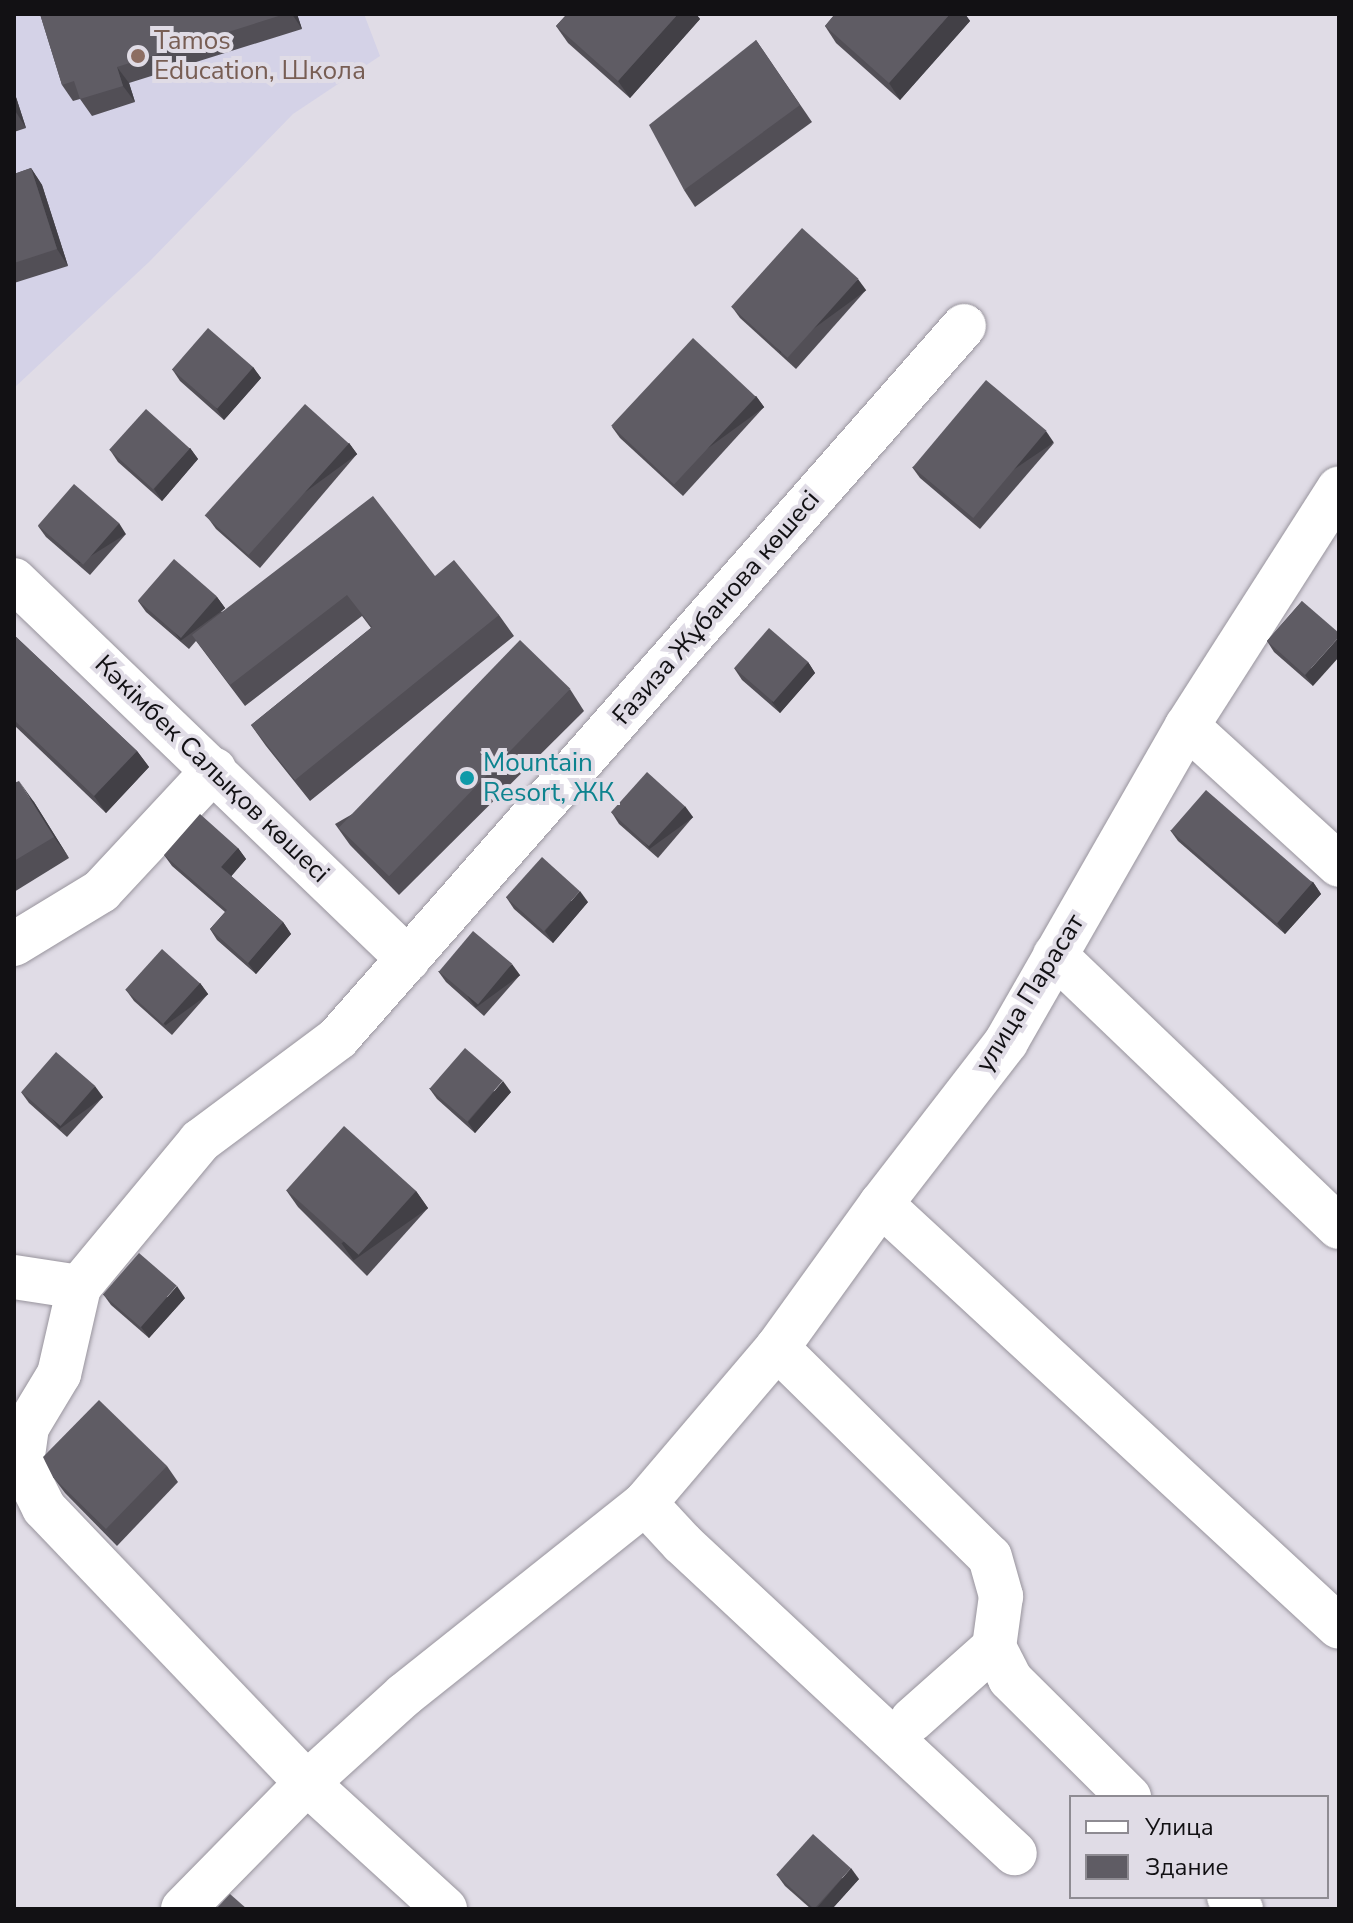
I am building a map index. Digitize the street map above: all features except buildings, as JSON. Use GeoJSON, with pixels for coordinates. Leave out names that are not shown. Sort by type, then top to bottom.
{"type":"FeatureCollection","features":[{"type":"Feature","properties":{"kind":"street","name":"Ғазиза Жұбанова көшесі"},"geometry":{"type":"LineString","coordinates":[[79,1287],[200,1141],[338,1038],[964,326]]}},
{"type":"Feature","properties":{"kind":"street","name":"улица Парасат"},"geometry":{"type":"LineString","coordinates":[[183,1909],[307,1783],[404,1695],[645,1503],[777,1348],[881,1204],[1006,1042],[1187,726],[1339,488]]}},
{"type":"Feature","properties":{"kind":"street","name":"Кәкімбек Салықов көшесі"},"geometry":{"type":"LineString","coordinates":[[14,580],[408,959]]}},
{"type":"Feature","properties":{"kind":"street"},"geometry":{"type":"LineString","coordinates":[[1187,726],[1339,865]]}},
{"type":"Feature","properties":{"kind":"street"},"geometry":{"type":"LineString","coordinates":[[14,944],[101,891],[214,770]]}},
{"type":"Feature","properties":{"kind":"street"},"geometry":{"type":"LineString","coordinates":[[1055,955],[1339,1227]]}},
{"type":"Feature","properties":{"kind":"street"},"geometry":{"type":"LineString","coordinates":[[881,1204],[1339,1627]]}},
{"type":"Feature","properties":{"kind":"street"},"geometry":{"type":"LineString","coordinates":[[14,1277],[79,1287],[59,1374],[27,1427],[22,1464],[44,1508],[307,1783],[445,1909]]}},
{"type":"Feature","properties":{"kind":"street"},"geometry":{"type":"LineString","coordinates":[[777,1348],[990,1557],[1001,1596],[994,1647],[1010,1679],[1127,1795]]}},
{"type":"Feature","properties":{"kind":"street"},"geometry":{"type":"LineString","coordinates":[[645,1503],[682,1543],[1015,1853]]}},
{"type":"Feature","properties":{"kind":"street"},"geometry":{"type":"LineString","coordinates":[[912,1720],[994,1647]]}},
{"type":"Feature","properties":{"kind":"shaded area"},"geometry":{"type":"Polygon","coordinates":[[[14,14],[364,14],[380,56],[293,114],[149,262],[14,388],[14,14]]]}},
{"type":"Feature","properties":{"kind":"place","name":"Tamos Education, Школа"},"geometry":{"type":"Point","coordinates":[138,56]}},
{"type":"Feature","properties":{"kind":"place","name":"Mountain Resort, ЖК"},"geometry":{"type":"Point","coordinates":[467,778]}}]}
